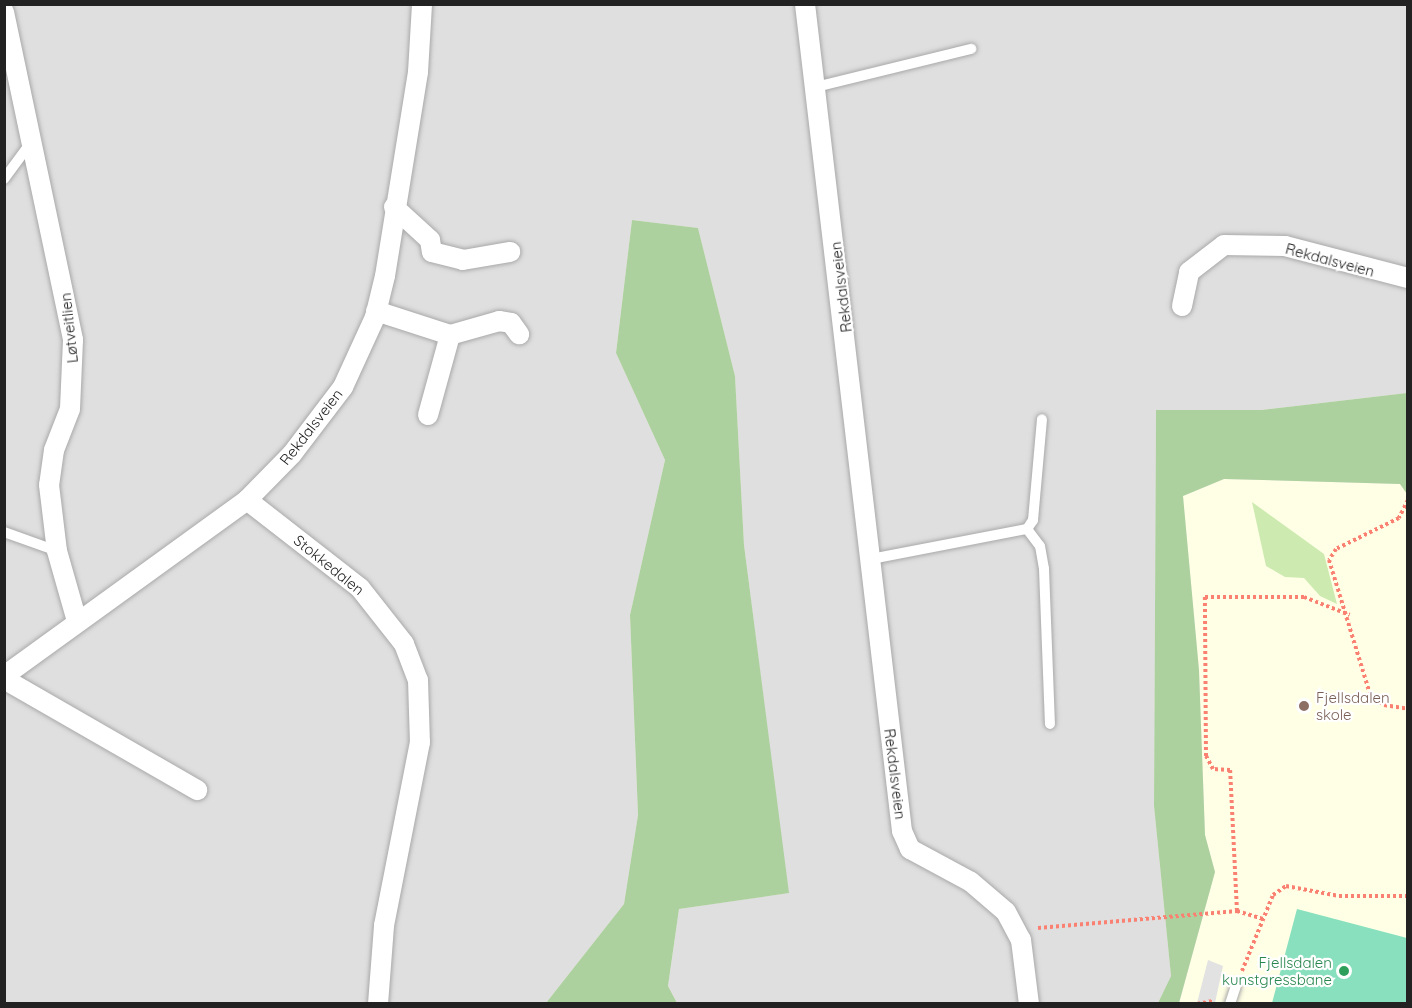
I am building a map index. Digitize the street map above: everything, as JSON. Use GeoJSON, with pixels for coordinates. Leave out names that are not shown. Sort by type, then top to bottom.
{"type":"FeatureCollection","features":[{"type":"Feature","properties":{"kind":"street","name":"Rekdalsveien"},"geometry":{"type":"LineString","coordinates":[[247,500],[326,412],[355,364],[376,311],[419,65],[422,4]]}},
{"type":"Feature","properties":{"kind":"street","name":"Rekdalsveien"},"geometry":{"type":"LineString","coordinates":[[806,4],[902,831],[910,849],[971,882],[1013,925]]}},
{"type":"Feature","properties":{"kind":"street","name":"Løtveitlien"},"geometry":{"type":"LineString","coordinates":[[4,12],[73,340],[70,409],[51,464],[57,551],[77,621]]}},
{"type":"Feature","properties":{"kind":"street"},"geometry":{"type":"LineString","coordinates":[[394,207],[430,240],[432,252],[463,260],[510,252]]}},
{"type":"Feature","properties":{"kind":"street","name":"Rekdalsveien"},"geometry":{"type":"LineString","coordinates":[[1182,306],[1189,272],[1224,245],[1285,246],[1407,278]]}},
{"type":"Feature","properties":{"kind":"street"},"geometry":{"type":"LineString","coordinates":[[376,311],[450,335],[499,321],[511,323],[519,334]]}},
{"type":"Feature","properties":{"kind":"street"},"geometry":{"type":"LineString","coordinates":[[428,415],[450,335]]}},
{"type":"Feature","properties":{"kind":"street"},"geometry":{"type":"LineString","coordinates":[[197,790],[4,678],[77,621],[247,500]]}},
{"type":"Feature","properties":{"kind":"street","name":"Stokkedalen"},"geometry":{"type":"LineString","coordinates":[[247,500],[360,588],[404,644],[418,680],[420,742],[383,934],[378,1004]]}},
{"type":"Feature","properties":{"kind":"street"},"geometry":{"type":"LineString","coordinates":[[1013,925],[1029,1004]]}},
{"type":"Feature","properties":{"kind":"lane"},"geometry":{"type":"LineString","coordinates":[[816,87],[971,49]]}},
{"type":"Feature","properties":{"kind":"lane"},"geometry":{"type":"LineString","coordinates":[[4,179],[32,141]]}},
{"type":"Feature","properties":{"kind":"lane"},"geometry":{"type":"LineString","coordinates":[[871,559],[1027,529],[1033,520],[1042,419]]}},
{"type":"Feature","properties":{"kind":"lane"},"geometry":{"type":"LineString","coordinates":[[1027,529],[1040,546],[1044,568],[1050,724]]}},
{"type":"Feature","properties":{"kind":"lane"},"geometry":{"type":"LineString","coordinates":[[4,532],[57,551]]}},
{"type":"Feature","properties":{"kind":"lane"},"geometry":{"type":"LineString","coordinates":[[1230,1004],[1236,986]]}},
{"type":"Feature","properties":{"kind":"path"},"geometry":{"type":"LineString","coordinates":[[1407,500],[1399,518],[1336,549],[1329,560],[1350,615],[1370,694],[1384,705],[1407,709]]}},
{"type":"Feature","properties":{"kind":"path"},"geometry":{"type":"LineString","coordinates":[[1237,910],[1230,770],[1213,769],[1206,756],[1205,597],[1304,597],[1350,615]]}},
{"type":"Feature","properties":{"kind":"path"},"geometry":{"type":"LineString","coordinates":[[1236,986],[1273,895],[1286,886],[1339,896],[1407,896]]}},
{"type":"Feature","properties":{"kind":"path"},"geometry":{"type":"LineString","coordinates":[[1013,925],[1109,924],[1237,910],[1263,919]]}},
{"type":"Feature","properties":{"kind":"shaded area"},"geometry":{"type":"Polygon","coordinates":[[[5,5],[1407,5],[1407,393],[1261,410],[1156,411],[1154,806],[1171,976],[1158,1003],[677,1003],[668,986],[679,909],[788,893],[744,545],[735,376],[698,228],[632,220],[616,353],[665,460],[630,615],[638,815],[624,904],[546,1003],[5,1004],[5,5]]]}},
{"type":"Feature","properties":{"kind":"shaded area","name":"Fjellsdalen skole"},"geometry":{"type":"Polygon","coordinates":[[[1224,479],[1400,484],[1408,494],[1407,1003],[1179,1004],[1215,872],[1205,835],[1199,670],[1183,496],[1224,479]]]}},
{"type":"Feature","properties":{"kind":"shaded area"},"geometry":{"type":"Polygon","coordinates":[[[1208,960],[1223,966],[1215,1003],[1197,1003],[1208,960]]]}},
{"type":"Feature","properties":{"kind":"green space"},"geometry":{"type":"Polygon","coordinates":[[[632,220],[698,228],[735,376],[744,545],[789,893],[679,909],[668,986],[677,1003],[546,1003],[624,904],[638,815],[630,615],[665,460],[616,353],[632,220]]]}},
{"type":"Feature","properties":{"kind":"green space"},"geometry":{"type":"Polygon","coordinates":[[[1407,393],[1407,494],[1400,484],[1224,479],[1183,496],[1199,670],[1205,835],[1215,872],[1179,1003],[1158,1003],[1171,976],[1154,806],[1156,410],[1261,410],[1407,393]]]}},
{"type":"Feature","properties":{"kind":"green space"},"geometry":{"type":"Polygon","coordinates":[[[1252,502],[1324,554],[1337,604],[1320,596],[1304,578],[1285,577],[1266,566],[1252,502]]]}},
{"type":"Feature","properties":{"kind":"green space","name":"Fjellsdalen kunstgressbane"},"geometry":{"type":"Polygon","coordinates":[[[1297,909],[1407,938],[1407,1003],[1272,1003],[1297,909]]]}},
{"type":"Feature","properties":{"kind":"place","name":"Fjellsdalen skole"},"geometry":{"type":"Point","coordinates":[1304,706]}},
{"type":"Feature","properties":{"kind":"place","name":"Fjellsdalen kunstgressbane"},"geometry":{"type":"Point","coordinates":[1344,971]}}]}
